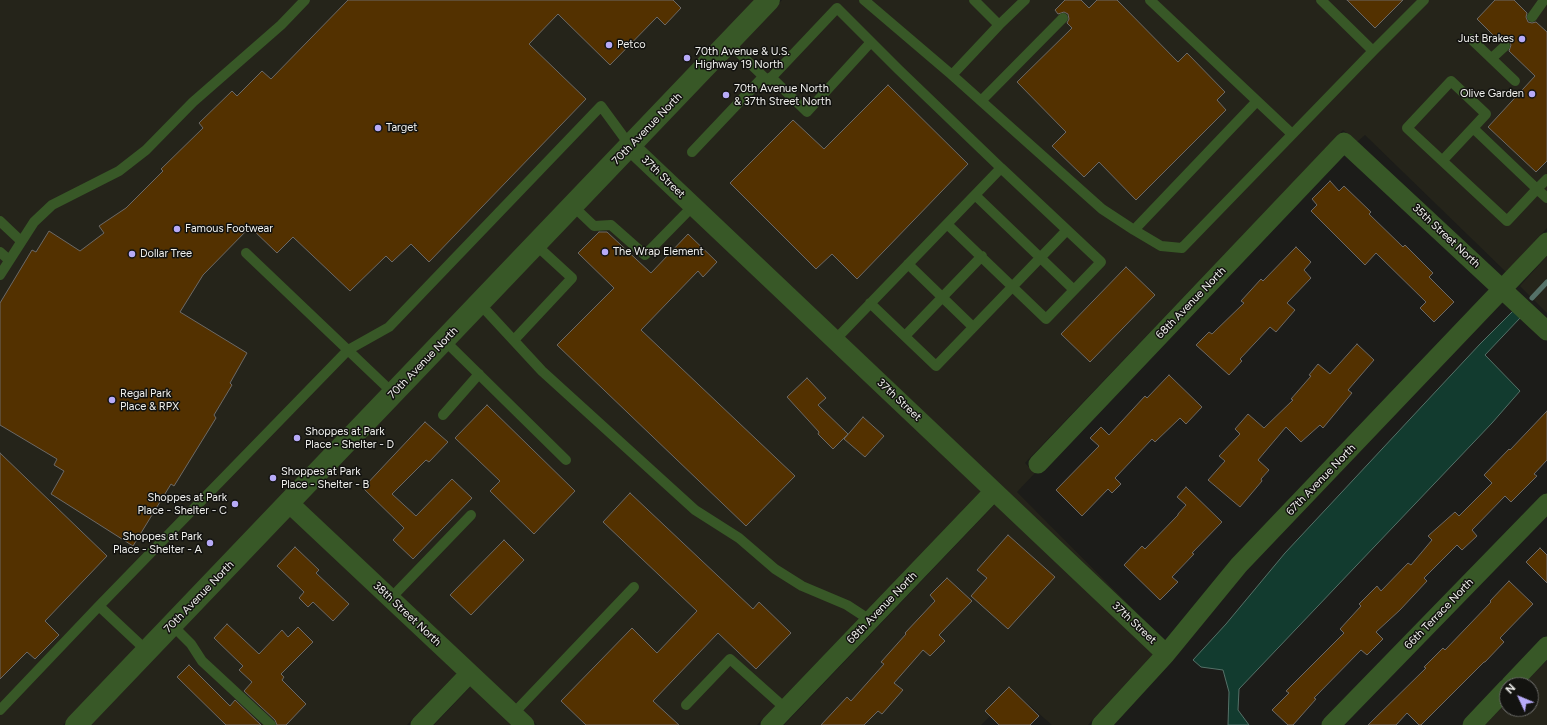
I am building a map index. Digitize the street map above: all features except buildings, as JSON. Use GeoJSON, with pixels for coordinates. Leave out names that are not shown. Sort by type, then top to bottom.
{"type":"FeatureCollection","features":[{"type":"Feature","properties":{"kind":"street","name":"70th Avenue North"},"geometry":{"type":"LineString","coordinates":[[76,725],[631,147],[769,0]]}},
{"type":"Feature","properties":{"kind":"street","name":"35th Street North"},"geometry":{"type":"LineString","coordinates":[[1344,142],[1547,331]]}},
{"type":"Feature","properties":{"kind":"street","name":"68th Avenue North"},"geometry":{"type":"LineString","coordinates":[[1038,464],[1344,142]]}},
{"type":"Feature","properties":{"kind":"street","name":"37th Street"},"geometry":{"type":"LineString","coordinates":[[631,147],[1166,654]]}},
{"type":"Feature","properties":{"kind":"street","name":"67th Avenue North"},"geometry":{"type":"LineString","coordinates":[[1101,725],[1166,654],[1239,565],[1503,290],[1547,242]]}},
{"type":"Feature","properties":{"kind":"street","name":"68th Avenue North"},"geometry":{"type":"LineString","coordinates":[[770,725],[994,491]]}},
{"type":"Feature","properties":{"kind":"street","name":"38th Street North"},"geometry":{"type":"LineString","coordinates":[[290,503],[519,719]]}},
{"type":"Feature","properties":{"kind":"street","name":"66th Terrace North"},"geometry":{"type":"LineString","coordinates":[[1331,725],[1547,503]]}},
{"type":"Feature","properties":{"kind":"street"},"geometry":{"type":"LineString","coordinates":[[1518,677],[1547,646]]}},
{"type":"Feature","properties":{"kind":"street"},"geometry":{"type":"LineString","coordinates":[[420,725],[470,673]]}},
{"type":"Feature","properties":{"kind":"street"},"geometry":{"type":"LineString","coordinates":[[1472,725],[1499,696]]}},
{"type":"Feature","properties":{"kind":"lane"},"geometry":{"type":"LineString","coordinates":[[0,275],[8,260],[34,222],[52,205],[119,171],[146,150],[193,102],[276,29],[305,0]]}},
{"type":"Feature","properties":{"kind":"lane"},"geometry":{"type":"LineString","coordinates":[[864,0],[952,75],[1102,209],[1161,246],[1182,248],[1424,0]]}},
{"type":"Feature","properties":{"kind":"lane"},"geometry":{"type":"LineString","coordinates":[[952,75],[1025,0]]}},
{"type":"Feature","properties":{"kind":"lane"},"geometry":{"type":"LineString","coordinates":[[1150,0],[1292,134]]}},
{"type":"Feature","properties":{"kind":"lane"},"geometry":{"type":"LineString","coordinates":[[1321,0],[1373,51]]}},
{"type":"Feature","properties":{"kind":"lane"},"geometry":{"type":"LineString","coordinates":[[1532,18],[1544,0]]}},
{"type":"Feature","properties":{"kind":"lane"},"geometry":{"type":"LineString","coordinates":[[979,2],[999,25]]}},
{"type":"Feature","properties":{"kind":"lane"},"geometry":{"type":"LineString","coordinates":[[692,152],[837,8],[898,69],[1101,262],[1046,319],[947,224]]}},
{"type":"Feature","properties":{"kind":"lane"},"geometry":{"type":"LineString","coordinates":[[981,101],[1063,18]]}},
{"type":"Feature","properties":{"kind":"lane"},"geometry":{"type":"LineString","coordinates":[[1471,39],[1515,81]]}},
{"type":"Feature","properties":{"kind":"lane"},"geometry":{"type":"LineString","coordinates":[[729,43],[807,112],[871,42]]}},
{"type":"Feature","properties":{"kind":"lane"},"geometry":{"type":"LineString","coordinates":[[1492,58],[1505,46]]}},
{"type":"Feature","properties":{"kind":"lane"},"geometry":{"type":"LineString","coordinates":[[1443,160],[1486,114],[1451,81],[1407,128],[1507,220],[1547,179]]}},
{"type":"Feature","properties":{"kind":"lane"},"geometry":{"type":"LineString","coordinates":[[1134,230],[1257,101]]}},
{"type":"Feature","properties":{"kind":"lane"},"geometry":{"type":"LineString","coordinates":[[0,710],[348,350],[389,327],[601,106],[631,147]]}},
{"type":"Feature","properties":{"kind":"lane"},"geometry":{"type":"LineString","coordinates":[[1473,128],[1547,198]]}},
{"type":"Feature","properties":{"kind":"lane"},"geometry":{"type":"LineString","coordinates":[[835,340],[1001,168]]}},
{"type":"Feature","properties":{"kind":"lane"},"geometry":{"type":"LineString","coordinates":[[975,195],[1074,290]]}},
{"type":"Feature","properties":{"kind":"lane"},"geometry":{"type":"LineString","coordinates":[[573,206],[594,226],[610,225],[645,255],[693,206]]}},
{"type":"Feature","properties":{"kind":"lane"},"geometry":{"type":"LineString","coordinates":[[0,221],[21,241]]}},
{"type":"Feature","properties":{"kind":"lane"},"geometry":{"type":"LineString","coordinates":[[870,303],[936,366],[1067,230]]}},
{"type":"Feature","properties":{"kind":"lane"},"geometry":{"type":"LineString","coordinates":[[514,340],[572,278],[536,245]]}},
{"type":"Feature","properties":{"kind":"lane"},"geometry":{"type":"LineString","coordinates":[[0,252],[8,260]]}},
{"type":"Feature","properties":{"kind":"lane"},"geometry":{"type":"LineString","coordinates":[[246,253],[394,394]]}},
{"type":"Feature","properties":{"kind":"lane"},"geometry":{"type":"LineString","coordinates":[[904,336],[982,256]]}},
{"type":"Feature","properties":{"kind":"lane"},"geometry":{"type":"LineString","coordinates":[[908,264],[973,327]]}},
{"type":"Feature","properties":{"kind":"lane"},"geometry":{"type":"LineString","coordinates":[[480,304],[542,371],[695,510],[739,538],[775,569],[802,586],[847,605],[870,620]]}},
{"type":"Feature","properties":{"kind":"lane"},"geometry":{"type":"LineString","coordinates":[[445,341],[566,460]]}},
{"type":"Feature","properties":{"kind":"lane"},"geometry":{"type":"LineString","coordinates":[[442,415],[479,374]]}},
{"type":"Feature","properties":{"kind":"lane"},"geometry":{"type":"LineString","coordinates":[[391,598],[472,515]]}},
{"type":"Feature","properties":{"kind":"lane"},"geometry":{"type":"LineString","coordinates":[[519,719],[634,588]]}},
{"type":"Feature","properties":{"kind":"lane"},"geometry":{"type":"LineString","coordinates":[[99,606],[147,651]]}},
{"type":"Feature","properties":{"kind":"lane"},"geometry":{"type":"LineString","coordinates":[[172,625],[191,644],[202,661],[271,725]]}},
{"type":"Feature","properties":{"kind":"lane"},"geometry":{"type":"LineString","coordinates":[[686,705],[730,659],[786,709]]}},
{"type":"Feature","properties":{"kind":"shaded area"},"geometry":{"type":"Polygon","coordinates":[[[0,0],[756,0],[63,725],[0,725],[0,0]]]}},
{"type":"Feature","properties":{"kind":"shaded area"},"geometry":{"type":"Polygon","coordinates":[[[782,0],[1547,0],[1547,228],[1506,272],[1365,135],[1357,142],[1343,130],[1025,463],[1035,473],[1017,492],[1139,615],[643,147],[782,0]]]}},
{"type":"Feature","properties":{"kind":"shaded area"},"geometry":{"type":"Polygon","coordinates":[[[632,159],[981,491],[757,725],[537,725],[302,503],[632,159]]]}},
{"type":"Feature","properties":{"kind":"shaded area"},"geometry":{"type":"Polygon","coordinates":[[[1547,256],[1547,313],[1520,286],[1547,256]]]}},
{"type":"Feature","properties":{"kind":"shaded area"},"geometry":{"type":"Polygon","coordinates":[[[1513,311],[1520,318],[1485,355],[1520,391],[1492,423],[1239,689],[1238,710],[1249,725],[1228,725],[1229,692],[1223,670],[1201,667],[1193,660],[1226,624],[1285,553],[1480,344],[1513,311]]]}},
{"type":"Feature","properties":{"kind":"shaded area"},"geometry":{"type":"Polygon","coordinates":[[[995,504],[1154,653],[1088,725],[1052,725],[1014,692],[981,725],[784,725],[995,504]]]}},
{"type":"Feature","properties":{"kind":"shaded area"},"geometry":{"type":"Polygon","coordinates":[[[290,515],[457,673],[407,725],[89,725],[290,515]]]}},
{"type":"Feature","properties":{"kind":"shaded area"},"geometry":{"type":"Polygon","coordinates":[[[1547,660],[1547,725],[1485,725],[1499,710],[1499,717],[1539,717],[1539,677],[1531,677],[1547,660]]]}},
{"type":"Feature","properties":{"kind":"shaded area"},"geometry":{"type":"Polygon","coordinates":[[[471,686],[513,725],[434,725],[471,686]]]}},
{"type":"Feature","properties":{"kind":"waterway"},"geometry":{"type":"LineString","coordinates":[[1532,298],[1547,282]]}},
{"type":"Feature","properties":{"kind":"place","name":"Just Brakes"},"geometry":{"type":"Point","coordinates":[1522,39]}},
{"type":"Feature","properties":{"kind":"place","name":"Petco"},"geometry":{"type":"Point","coordinates":[609,45]}},
{"type":"Feature","properties":{"kind":"place","name":"70th Avenue & U.S. Highway 19 North"},"geometry":{"type":"Point","coordinates":[687,58]}},
{"type":"Feature","properties":{"kind":"place","name":"Olive Garden"},"geometry":{"type":"Point","coordinates":[1532,94]}},
{"type":"Feature","properties":{"kind":"place","name":"70th Avenue North & 37th Street North"},"geometry":{"type":"Point","coordinates":[726,95]}},
{"type":"Feature","properties":{"kind":"place","name":"Target"},"geometry":{"type":"Point","coordinates":[378,128]}},
{"type":"Feature","properties":{"kind":"place","name":"Famous Footwear"},"geometry":{"type":"Point","coordinates":[177,229]}},
{"type":"Feature","properties":{"kind":"place","name":"The Wrap Element"},"geometry":{"type":"Point","coordinates":[605,252]}},
{"type":"Feature","properties":{"kind":"place","name":"Dollar Tree"},"geometry":{"type":"Point","coordinates":[132,254]}},
{"type":"Feature","properties":{"kind":"place","name":"Regal Park Place & RPX"},"geometry":{"type":"Point","coordinates":[112,400]}},
{"type":"Feature","properties":{"kind":"place","name":"Shoppes at Park Place - Shelter - D"},"geometry":{"type":"Point","coordinates":[297,438]}},
{"type":"Feature","properties":{"kind":"place","name":"Shoppes at Park Place - Shelter - B"},"geometry":{"type":"Point","coordinates":[273,478]}},
{"type":"Feature","properties":{"kind":"place","name":"Shoppes at Park Place - Shelter - C"},"geometry":{"type":"Point","coordinates":[235,504]}},
{"type":"Feature","properties":{"kind":"place","name":"Shoppes at Park Place - Shelter - A"},"geometry":{"type":"Point","coordinates":[210,543]}}]}
